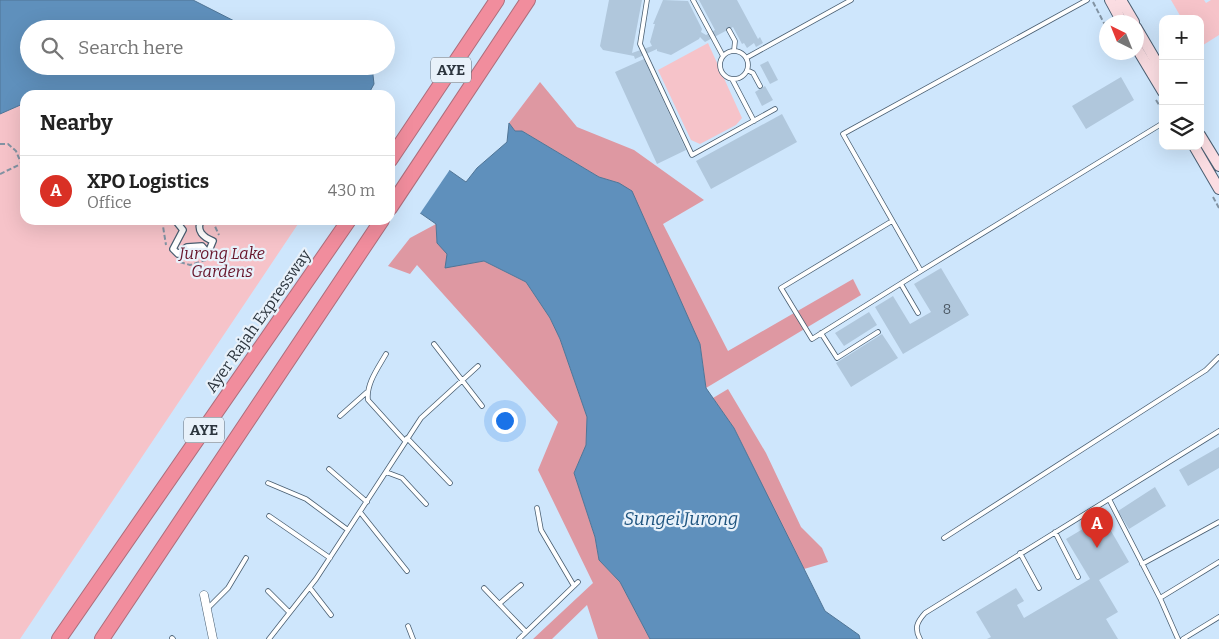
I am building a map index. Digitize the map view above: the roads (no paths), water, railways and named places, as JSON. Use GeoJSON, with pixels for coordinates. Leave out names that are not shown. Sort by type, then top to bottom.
{"type":"FeatureCollection","features":[{"type":"Feature","properties":{"kind":"highway","name":"AYE"},"geometry":{"type":"LineString","coordinates":[[395,152],[497,0]]}},
{"type":"Feature","properties":{"kind":"highway","name":"AYE"},"geometry":{"type":"LineString","coordinates":[[395,201],[528,0]]}},
{"type":"Feature","properties":{"kind":"highway"},"geometry":{"type":"LineString","coordinates":[[483,70],[539,0]]}},
{"type":"Feature","properties":{"kind":"highway","name":"Ayer Rajah Expressway"},"geometry":{"type":"LineString","coordinates":[[59,639],[346,225]]}},
{"type":"Feature","properties":{"kind":"highway","name":"AYE"},"geometry":{"type":"LineString","coordinates":[[102,639],[379,225]]}},
{"type":"Feature","properties":{"kind":"main road"},"geometry":{"type":"LineString","coordinates":[[1110,0],[1120,5],[1128,15]]}},
{"type":"Feature","properties":{"kind":"main road"},"geometry":{"type":"LineString","coordinates":[[1144,41],[1159,66]]}},
{"type":"Feature","properties":{"kind":"main road"},"geometry":{"type":"LineString","coordinates":[[1144,60],[1159,85]]}},
{"type":"Feature","properties":{"kind":"main road"},"geometry":{"type":"LineString","coordinates":[[1204,142],[1219,166]]}},
{"type":"Feature","properties":{"kind":"main road"},"geometry":{"type":"LineString","coordinates":[[1196,150],[1219,189]]}},
{"type":"Feature","properties":{"kind":"street"},"geometry":{"type":"LineString","coordinates":[[180,225],[184,230],[173,249],[178,254],[187,247],[202,246],[208,253],[213,241],[200,233],[199,225]]}},
{"type":"Feature","properties":{"kind":"street"},"geometry":{"type":"LineString","coordinates":[[204,595],[213,639]]}},
{"type":"Feature","properties":{"kind":"lane"},"geometry":{"type":"LineString","coordinates":[[647,0],[640,44],[692,155],[775,109]]}},
{"type":"Feature","properties":{"kind":"lane"},"geometry":{"type":"LineString","coordinates":[[693,0],[723,56],[720,65],[724,75],[732,79],[740,78],[747,70],[746,58]]}},
{"type":"Feature","properties":{"kind":"lane"},"geometry":{"type":"LineString","coordinates":[[746,58],[851,0]]}},
{"type":"Feature","properties":{"kind":"lane"},"geometry":{"type":"LineString","coordinates":[[921,271],[843,134],[1087,0]]}},
{"type":"Feature","properties":{"kind":"lane"},"geometry":{"type":"LineString","coordinates":[[729,30],[735,42],[734,51]]}},
{"type":"Feature","properties":{"kind":"lane"},"geometry":{"type":"LineString","coordinates":[[723,56],[734,51]]}},
{"type":"Feature","properties":{"kind":"lane"},"geometry":{"type":"LineString","coordinates":[[734,51],[746,58]]}},
{"type":"Feature","properties":{"kind":"lane"},"geometry":{"type":"LineString","coordinates":[[747,70],[754,73],[760,86]]}},
{"type":"Feature","properties":{"kind":"lane"},"geometry":{"type":"LineString","coordinates":[[732,79],[754,121]]}},
{"type":"Feature","properties":{"kind":"lane"},"geometry":{"type":"LineString","coordinates":[[892,221],[781,288],[812,339],[1159,125]]}},
{"type":"Feature","properties":{"kind":"lane"},"geometry":{"type":"LineString","coordinates":[[901,284],[918,313]]}},
{"type":"Feature","properties":{"kind":"lane"},"geometry":{"type":"LineString","coordinates":[[821,333],[837,358],[878,332]]}},
{"type":"Feature","properties":{"kind":"lane"},"geometry":{"type":"LineString","coordinates":[[434,344],[482,406]]}},
{"type":"Feature","properties":{"kind":"lane"},"geometry":{"type":"LineString","coordinates":[[340,416],[367,392],[386,354]]}},
{"type":"Feature","properties":{"kind":"lane"},"geometry":{"type":"LineString","coordinates":[[944,538],[1206,370],[1219,357]]}},
{"type":"Feature","properties":{"kind":"lane"},"geometry":{"type":"LineString","coordinates":[[269,639],[288,612],[310,588],[421,418],[478,366]]}},
{"type":"Feature","properties":{"kind":"lane"},"geometry":{"type":"LineString","coordinates":[[367,392],[368,400],[450,483]]}},
{"type":"Feature","properties":{"kind":"lane"},"geometry":{"type":"LineString","coordinates":[[920,639],[916,627],[918,620],[925,613],[1219,431]]}},
{"type":"Feature","properties":{"kind":"lane"},"geometry":{"type":"LineString","coordinates":[[330,469],[366,502]]}},
{"type":"Feature","properties":{"kind":"lane"},"geometry":{"type":"LineString","coordinates":[[386,472],[402,478],[426,504]]}},
{"type":"Feature","properties":{"kind":"lane"},"geometry":{"type":"LineString","coordinates":[[268,483],[306,500],[348,530]]}},
{"type":"Feature","properties":{"kind":"lane"},"geometry":{"type":"LineString","coordinates":[[1109,500],[1160,598],[1178,639]]}},
{"type":"Feature","properties":{"kind":"lane"},"geometry":{"type":"LineString","coordinates":[[537,508],[541,530],[574,586]]}},
{"type":"Feature","properties":{"kind":"lane"},"geometry":{"type":"LineString","coordinates":[[360,512],[407,571]]}},
{"type":"Feature","properties":{"kind":"lane"},"geometry":{"type":"LineString","coordinates":[[269,516],[330,558]]}},
{"type":"Feature","properties":{"kind":"lane"},"geometry":{"type":"LineString","coordinates":[[1142,564],[1219,522]]}},
{"type":"Feature","properties":{"kind":"lane"},"geometry":{"type":"LineString","coordinates":[[1055,532],[1078,577]]}},
{"type":"Feature","properties":{"kind":"lane"},"geometry":{"type":"LineString","coordinates":[[1020,553],[1039,588]]}},
{"type":"Feature","properties":{"kind":"lane"},"geometry":{"type":"LineString","coordinates":[[207,609],[228,588],[246,558]]}},
{"type":"Feature","properties":{"kind":"lane"},"geometry":{"type":"LineString","coordinates":[[1160,598],[1219,562]]}},
{"type":"Feature","properties":{"kind":"lane"},"geometry":{"type":"LineString","coordinates":[[519,639],[578,582]]}},
{"type":"Feature","properties":{"kind":"lane"},"geometry":{"type":"LineString","coordinates":[[499,604],[521,585]]}},
{"type":"Feature","properties":{"kind":"lane"},"geometry":{"type":"LineString","coordinates":[[310,588],[332,615]]}},
{"type":"Feature","properties":{"kind":"lane"},"geometry":{"type":"LineString","coordinates":[[484,588],[526,632]]}},
{"type":"Feature","properties":{"kind":"lane"},"geometry":{"type":"LineString","coordinates":[[268,591],[288,612]]}},
{"type":"Feature","properties":{"kind":"lane"},"geometry":{"type":"LineString","coordinates":[[1183,639],[1219,618]]}},
{"type":"Feature","properties":{"kind":"lane"},"geometry":{"type":"LineString","coordinates":[[408,626],[413,639]]}},
{"type":"Feature","properties":{"kind":"water"},"geometry":{"type":"Polygon","coordinates":[[[0,0],[193,0],[232,20],[20,20],[20,75],[373,75],[374,84],[371,90],[20,90],[20,105],[0,114],[0,0]]]}},
{"type":"Feature","properties":{"kind":"water","name":"Sungei Jurong"},"geometry":{"type":"Polygon","coordinates":[[[509,123],[515,131],[522,131],[599,177],[619,183],[632,191],[700,344],[706,388],[734,428],[825,611],[859,635],[860,639],[650,639],[620,582],[599,560],[595,537],[574,473],[586,445],[587,417],[560,339],[550,318],[526,282],[484,261],[445,268],[447,254],[437,243],[436,224],[395,195],[395,171],[403,138],[466,182],[477,168],[507,142],[509,123]]]}},
{"type":"Feature","properties":{"kind":"place","name":"XPO Logistics"},"geometry":{"type":"Point","coordinates":[1097,548]}},
{"type":"Feature","properties":{"kind":"park label","name":"Jurong Lake Gardens"},"geometry":{"type":"Point","coordinates":[222,262]}}]}
